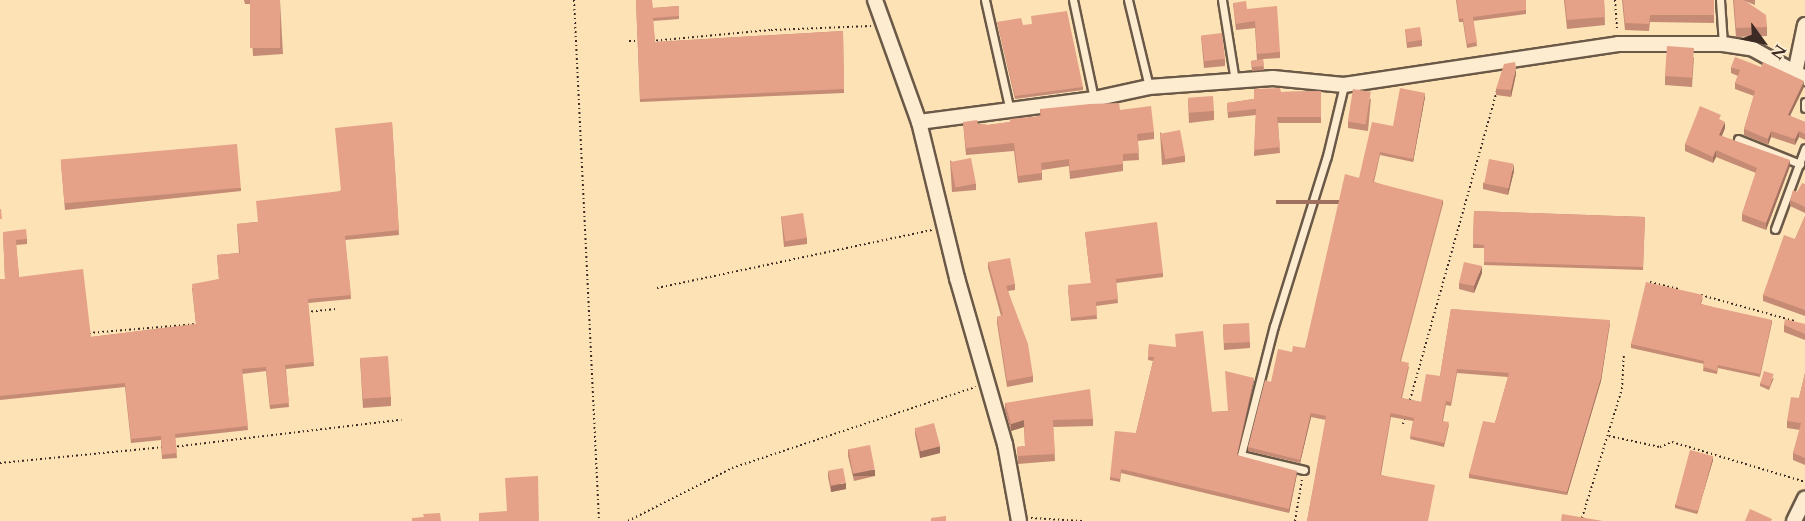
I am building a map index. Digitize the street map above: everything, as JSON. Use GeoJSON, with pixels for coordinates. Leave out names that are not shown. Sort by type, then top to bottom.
{"type":"FeatureCollection","features":[{"type":"Feature","properties":{"kind":"street"},"geometry":{"type":"LineString","coordinates":[[875,0],[919,122],[947,226],[957,278],[1005,444],[1019,519]]}},
{"type":"Feature","properties":{"kind":"street"},"geometry":{"type":"LineString","coordinates":[[919,122],[1094,99],[1149,87],[1235,84],[1273,78],[1344,84],[1618,44],[1723,44],[1754,49],[1800,76],[1805,25]]}},
{"type":"Feature","properties":{"kind":"street"},"geometry":{"type":"LineString","coordinates":[[1794,521],[1805,498]]}},
{"type":"Feature","properties":{"kind":"lane"},"geometry":{"type":"LineString","coordinates":[[985,0],[1010,111]]}},
{"type":"Feature","properties":{"kind":"lane"},"geometry":{"type":"LineString","coordinates":[[1073,0],[1094,99]]}},
{"type":"Feature","properties":{"kind":"lane"},"geometry":{"type":"LineString","coordinates":[[1128,0],[1149,87]]}},
{"type":"Feature","properties":{"kind":"lane"},"geometry":{"type":"LineString","coordinates":[[1222,0],[1235,84]]}},
{"type":"Feature","properties":{"kind":"lane"},"geometry":{"type":"LineString","coordinates":[[1720,0],[1723,44]]}},
{"type":"Feature","properties":{"kind":"lane"},"geometry":{"type":"LineString","coordinates":[[1304,470],[1241,455],[1274,326],[1327,156],[1344,84]]}},
{"type":"Feature","properties":{"kind":"lane"},"geometry":{"type":"LineString","coordinates":[[1805,102],[1805,108]]}},
{"type":"Feature","properties":{"kind":"lane"},"geometry":{"type":"LineString","coordinates":[[1738,139],[1800,164]]}},
{"type":"Feature","properties":{"kind":"lane"},"geometry":{"type":"LineString","coordinates":[[1775,229],[1805,148]]}},
{"type":"Feature","properties":{"kind":"path"},"geometry":{"type":"LineString","coordinates":[[574,0],[599,521]]}},
{"type":"Feature","properties":{"kind":"path"},"geometry":{"type":"LineString","coordinates":[[1615,0],[1618,44]]}},
{"type":"Feature","properties":{"kind":"path"},"geometry":{"type":"LineString","coordinates":[[629,41],[886,26]]}},
{"type":"Feature","properties":{"kind":"path"},"geometry":{"type":"LineString","coordinates":[[1410,403],[1499,82]]}},
{"type":"Feature","properties":{"kind":"path"},"geometry":{"type":"LineString","coordinates":[[657,288],[947,226]]}},
{"type":"Feature","properties":{"kind":"path"},"geometry":{"type":"LineString","coordinates":[[1650,282],[1683,291]]}},
{"type":"Feature","properties":{"kind":"path"},"geometry":{"type":"LineString","coordinates":[[1694,293],[1796,322]]}},
{"type":"Feature","properties":{"kind":"path"},"geometry":{"type":"LineString","coordinates":[[302,313],[336,309]]}},
{"type":"Feature","properties":{"kind":"path"},"geometry":{"type":"LineString","coordinates":[[78,335],[200,323]]}},
{"type":"Feature","properties":{"kind":"path"},"geometry":{"type":"LineString","coordinates":[[1582,518],[1622,389],[1624,356]]}},
{"type":"Feature","properties":{"kind":"path"},"geometry":{"type":"LineString","coordinates":[[628,521],[732,468],[987,384]]}},
{"type":"Feature","properties":{"kind":"path"},"geometry":{"type":"LineString","coordinates":[[1403,424],[1406,413]]}},
{"type":"Feature","properties":{"kind":"path"},"geometry":{"type":"LineString","coordinates":[[0,463],[298,435],[400,420]]}},
{"type":"Feature","properties":{"kind":"path"},"geometry":{"type":"LineString","coordinates":[[1609,436],[1660,447],[1672,442],[1805,482]]}},
{"type":"Feature","properties":{"kind":"path"},"geometry":{"type":"LineString","coordinates":[[1295,521],[1304,470]]}},
{"type":"Feature","properties":{"kind":"path"},"geometry":{"type":"LineString","coordinates":[[1019,519],[1082,521]]}},
{"type":"Feature","properties":{"kind":"building"},"geometry":{"type":"Polygon","coordinates":[[[250,0],[280,0],[280,48],[250,48],[250,0]]]}},
{"type":"Feature","properties":{"kind":"building"},"geometry":{"type":"Polygon","coordinates":[[[636,0],[652,0],[653,8],[679,6],[679,16],[653,18],[655,42],[843,31],[844,89],[640,99],[636,0]]]}},
{"type":"Feature","properties":{"kind":"building"},"geometry":{"type":"Polygon","coordinates":[[[1457,0],[1526,0],[1526,10],[1473,17],[1477,42],[1467,44],[1463,18],[1459,19],[1457,0]]]}},
{"type":"Feature","properties":{"kind":"building"},"geometry":{"type":"Polygon","coordinates":[[[1565,0],[1604,0],[1605,17],[1567,20],[1565,0]]]}},
{"type":"Feature","properties":{"kind":"building"},"geometry":{"type":"Polygon","coordinates":[[[1623,0],[1714,0],[1714,15],[1650,15],[1649,24],[1625,23],[1623,0]]]}},
{"type":"Feature","properties":{"kind":"building"},"geometry":{"type":"Polygon","coordinates":[[[1734,0],[1744,0],[1766,15],[1767,27],[1736,28],[1734,0]]]}},
{"type":"Feature","properties":{"kind":"building"},"geometry":{"type":"Polygon","coordinates":[[[1246,1],[1247,9],[1277,6],[1280,52],[1257,54],[1255,21],[1236,24],[1233,3],[1246,1]]]}},
{"type":"Feature","properties":{"kind":"building"},"geometry":{"type":"Polygon","coordinates":[[[1067,11],[1083,87],[1015,96],[997,22],[1021,18],[1023,25],[1032,24],[1031,16],[1067,11]]]}},
{"type":"Feature","properties":{"kind":"building"},"geometry":{"type":"Polygon","coordinates":[[[1420,27],[1422,40],[1407,42],[1405,29],[1420,27]]]}},
{"type":"Feature","properties":{"kind":"building"},"geometry":{"type":"Polygon","coordinates":[[[1222,33],[1225,59],[1204,61],[1201,36],[1222,33]]]}},
{"type":"Feature","properties":{"kind":"building"},"geometry":{"type":"Polygon","coordinates":[[[1667,46],[1694,48],[1692,78],[1665,76],[1667,46]]]}},
{"type":"Feature","properties":{"kind":"building"},"geometry":{"type":"Polygon","coordinates":[[[1735,57],[1761,67],[1763,62],[1804,81],[1788,115],[1805,122],[1805,134],[1799,131],[1795,139],[1771,131],[1768,139],[1744,129],[1755,91],[1735,83],[1740,70],[1731,67],[1735,57]]]}},
{"type":"Feature","properties":{"kind":"building"},"geometry":{"type":"Polygon","coordinates":[[[1263,59],[1264,66],[1252,67],[1251,61],[1263,59]]]}},
{"type":"Feature","properties":{"kind":"building"},"geometry":{"type":"Polygon","coordinates":[[[1515,62],[1516,68],[1511,90],[1496,89],[1504,64],[1515,62]]]}},
{"type":"Feature","properties":{"kind":"building"},"geometry":{"type":"Polygon","coordinates":[[[1280,88],[1281,92],[1321,91],[1321,117],[1277,117],[1280,147],[1254,150],[1256,109],[1228,112],[1227,103],[1254,99],[1254,89],[1280,88]]]}},
{"type":"Feature","properties":{"kind":"building"},"geometry":{"type":"Polygon","coordinates":[[[1400,88],[1425,93],[1413,159],[1380,152],[1373,182],[1443,200],[1400,361],[1409,363],[1401,398],[1421,402],[1426,374],[1440,376],[1451,309],[1610,320],[1601,378],[1567,492],[1469,474],[1483,421],[1495,423],[1509,373],[1457,369],[1451,402],[1446,401],[1442,421],[1449,422],[1444,443],[1410,436],[1414,418],[1391,413],[1380,475],[1435,485],[1428,521],[1307,521],[1326,416],[1311,413],[1300,460],[1248,447],[1265,380],[1271,382],[1278,349],[1292,352],[1293,346],[1305,348],[1345,174],[1359,178],[1372,122],[1393,126],[1400,88]]]}},
{"type":"Feature","properties":{"kind":"building"},"geometry":{"type":"Polygon","coordinates":[[[1353,89],[1371,92],[1366,124],[1348,122],[1353,89]]]}},
{"type":"Feature","properties":{"kind":"building"},"geometry":{"type":"Polygon","coordinates":[[[1213,96],[1214,111],[1189,113],[1188,98],[1213,96]]]}},
{"type":"Feature","properties":{"kind":"building"},"geometry":{"type":"Polygon","coordinates":[[[1119,103],[1120,110],[1151,106],[1154,132],[1137,134],[1139,153],[1123,154],[1123,164],[1070,171],[1069,159],[1041,163],[1042,173],[1018,176],[1014,143],[966,148],[963,122],[977,120],[978,124],[988,125],[1010,122],[1010,119],[1041,116],[1040,109],[1119,103]]]}},
{"type":"Feature","properties":{"kind":"building"},"geometry":{"type":"Polygon","coordinates":[[[1700,106],[1721,115],[1719,119],[1725,122],[1719,135],[1790,160],[1766,223],[1742,214],[1757,168],[1716,150],[1713,157],[1685,144],[1700,106]]]}},
{"type":"Feature","properties":{"kind":"building"},"geometry":{"type":"Polygon","coordinates":[[[392,122],[399,230],[345,236],[351,295],[308,299],[314,362],[285,365],[289,403],[270,405],[266,367],[242,369],[248,426],[175,434],[177,453],[162,455],[161,436],[131,439],[125,383],[0,396],[0,279],[5,279],[3,232],[26,229],[27,239],[16,240],[19,277],[83,269],[91,337],[196,324],[192,284],[219,279],[217,255],[240,253],[237,224],[258,222],[256,201],[341,191],[335,128],[392,122]]]}},
{"type":"Feature","properties":{"kind":"building"},"geometry":{"type":"Polygon","coordinates":[[[1180,130],[1185,156],[1165,159],[1160,134],[1180,130]]]}},
{"type":"Feature","properties":{"kind":"building"},"geometry":{"type":"Polygon","coordinates":[[[237,144],[241,188],[65,203],[61,159],[237,144]]]}},
{"type":"Feature","properties":{"kind":"building"},"geometry":{"type":"Polygon","coordinates":[[[971,158],[976,184],[955,188],[950,162],[971,158]]]}},
{"type":"Feature","properties":{"kind":"building"},"geometry":{"type":"Polygon","coordinates":[[[1489,159],[1514,164],[1509,188],[1484,184],[1489,159]]]}},
{"type":"Feature","properties":{"kind":"building"},"geometry":{"type":"Polygon","coordinates":[[[1802,183],[1805,184],[1805,207],[1790,200],[1793,190],[1797,192],[1802,183]]]}},
{"type":"Feature","properties":{"kind":"building"},"geometry":{"type":"Polygon","coordinates":[[[1474,211],[1645,217],[1643,267],[1484,262],[1484,245],[1473,244],[1474,211]]]}},
{"type":"Feature","properties":{"kind":"building"},"geometry":{"type":"Polygon","coordinates":[[[803,213],[807,238],[785,241],[781,216],[803,213]]]}},
{"type":"Feature","properties":{"kind":"building"},"geometry":{"type":"Polygon","coordinates":[[[1805,216],[1805,310],[1763,295],[1784,235],[1795,239],[1805,216]]]}},
{"type":"Feature","properties":{"kind":"building"},"geometry":{"type":"Polygon","coordinates":[[[1157,222],[1163,273],[1116,279],[1118,299],[1096,302],[1097,315],[1071,318],[1068,285],[1091,283],[1085,232],[1157,222]]]}},
{"type":"Feature","properties":{"kind":"building"},"geometry":{"type":"Polygon","coordinates":[[[1010,258],[1015,284],[1006,286],[1028,344],[1033,376],[1007,381],[997,317],[1003,315],[988,262],[1010,258]]]}},
{"type":"Feature","properties":{"kind":"building"},"geometry":{"type":"Polygon","coordinates":[[[1464,262],[1482,266],[1474,286],[1459,283],[1464,262]]]}},
{"type":"Feature","properties":{"kind":"building"},"geometry":{"type":"Polygon","coordinates":[[[1646,282],[1703,295],[1700,304],[1772,320],[1760,374],[1718,365],[1717,371],[1703,367],[1704,361],[1631,344],[1646,282]]]}},
{"type":"Feature","properties":{"kind":"building"},"geometry":{"type":"Polygon","coordinates":[[[1785,319],[1805,324],[1805,334],[1784,325],[1785,319]]]}},
{"type":"Feature","properties":{"kind":"building"},"geometry":{"type":"Polygon","coordinates":[[[1249,323],[1250,342],[1224,343],[1223,324],[1249,323]]]}},
{"type":"Feature","properties":{"kind":"building"},"geometry":{"type":"Polygon","coordinates":[[[1203,331],[1212,412],[1228,411],[1225,371],[1254,378],[1237,455],[1297,471],[1289,509],[1121,469],[1120,479],[1110,477],[1115,431],[1136,433],[1154,357],[1148,357],[1149,344],[1176,347],[1175,334],[1203,331]]]}},
{"type":"Feature","properties":{"kind":"building"},"geometry":{"type":"Polygon","coordinates":[[[388,356],[391,397],[363,399],[360,358],[388,356]]]}},
{"type":"Feature","properties":{"kind":"building"},"geometry":{"type":"Polygon","coordinates":[[[1764,371],[1774,374],[1770,386],[1760,383],[1764,371]]]}},
{"type":"Feature","properties":{"kind":"building"},"geometry":{"type":"Polygon","coordinates":[[[1805,373],[1805,458],[1793,453],[1801,423],[1787,421],[1791,397],[1799,398],[1805,373]]]}},
{"type":"Feature","properties":{"kind":"building"},"geometry":{"type":"Polygon","coordinates":[[[1090,389],[1093,419],[1053,420],[1055,454],[1018,456],[1017,447],[1025,446],[1024,420],[1011,424],[1005,403],[1090,389]]]}},
{"type":"Feature","properties":{"kind":"building"},"geometry":{"type":"Polygon","coordinates":[[[934,423],[940,446],[921,451],[915,428],[934,423]]]}},
{"type":"Feature","properties":{"kind":"building"},"geometry":{"type":"Polygon","coordinates":[[[870,445],[875,470],[853,474],[848,449],[870,445]]]}},
{"type":"Feature","properties":{"kind":"building"},"geometry":{"type":"Polygon","coordinates":[[[1690,450],[1713,456],[1698,511],[1675,505],[1690,450]]]}},
{"type":"Feature","properties":{"kind":"building"},"geometry":{"type":"Polygon","coordinates":[[[843,468],[846,483],[831,486],[828,471],[843,468]]]}},
{"type":"Feature","properties":{"kind":"building"},"geometry":{"type":"Polygon","coordinates":[[[538,476],[539,521],[479,521],[479,513],[507,511],[505,478],[538,476]]]}},
{"type":"Feature","properties":{"kind":"building"},"geometry":{"type":"Polygon","coordinates":[[[1750,509],[1772,519],[1771,521],[1745,521],[1750,509]]]}},
{"type":"Feature","properties":{"kind":"building"},"geometry":{"type":"Polygon","coordinates":[[[440,513],[441,521],[412,521],[412,518],[424,517],[423,514],[440,513]]]}},
{"type":"Feature","properties":{"kind":"building"},"geometry":{"type":"Polygon","coordinates":[[[1562,514],[1603,521],[1561,521],[1562,514]]]}},
{"type":"Feature","properties":{"kind":"building"},"geometry":{"type":"Polygon","coordinates":[[[946,516],[946,521],[931,521],[931,518],[946,516]]]}}]}
